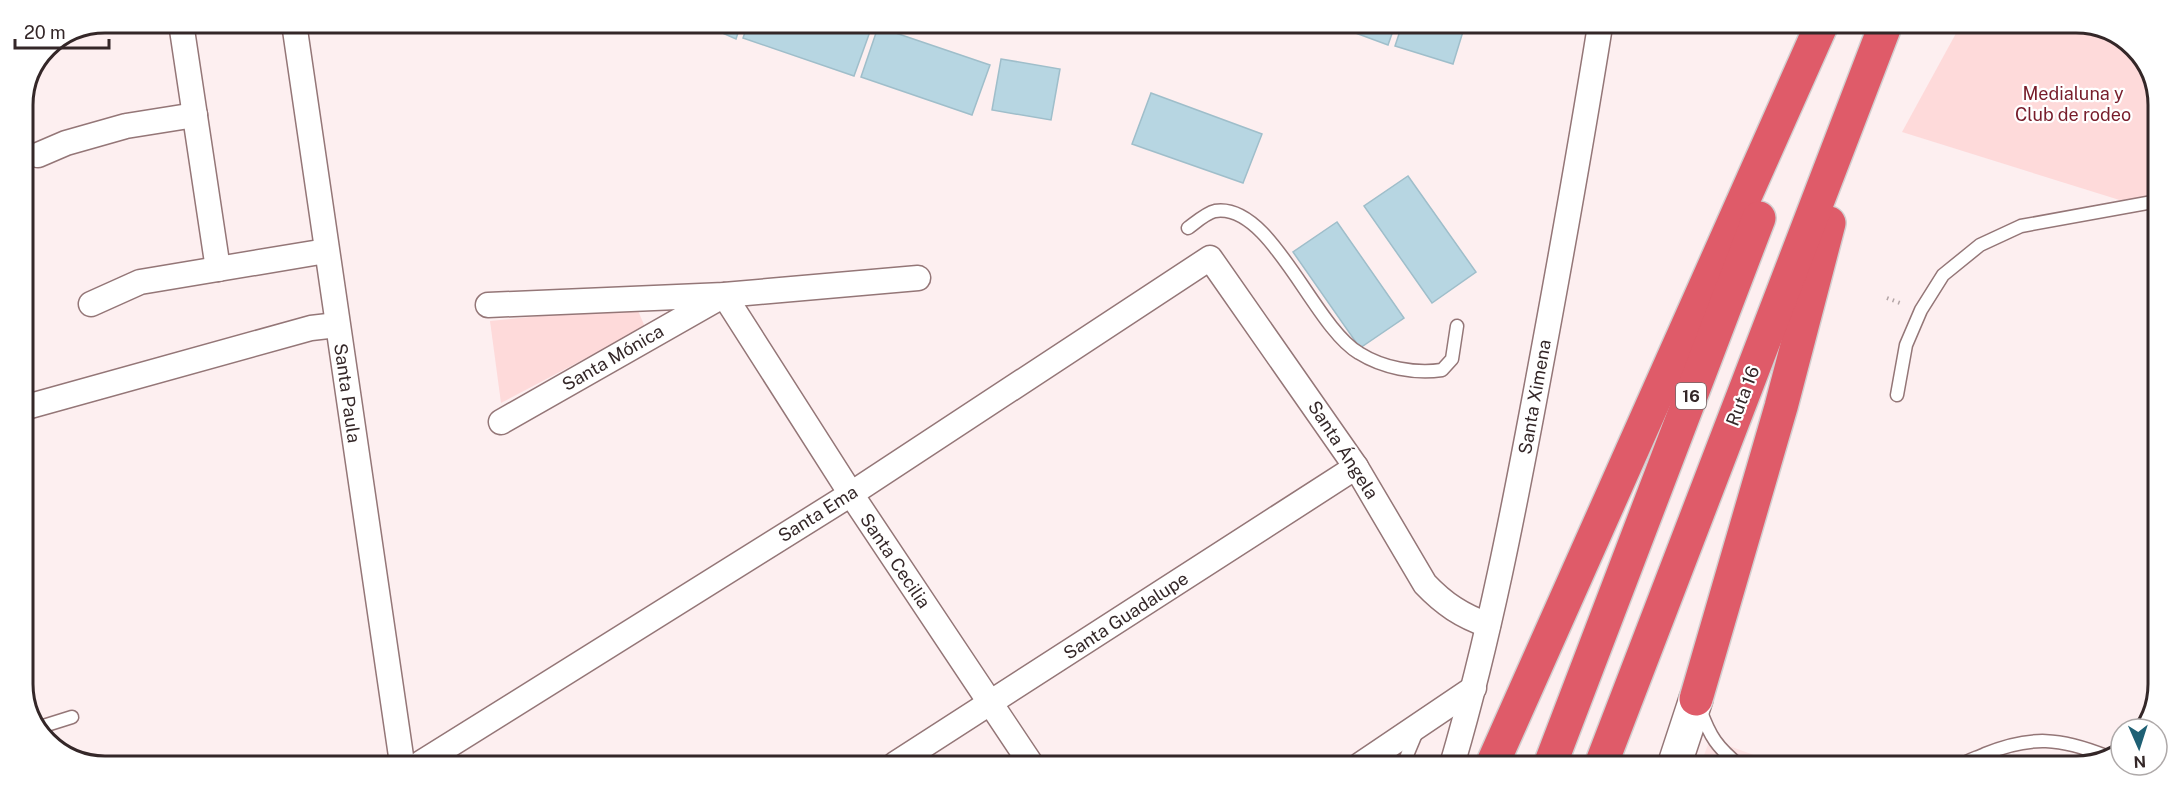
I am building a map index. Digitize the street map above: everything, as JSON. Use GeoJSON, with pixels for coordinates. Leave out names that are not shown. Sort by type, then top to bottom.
{"type":"FeatureCollection","features":[{"type":"Feature","properties":{"kind":"highway"},"geometry":{"type":"LineString","coordinates":[[1496,756],[1818,33]]}},
{"type":"Feature","properties":{"kind":"highway","name":"16"},"geometry":{"type":"LineString","coordinates":[[1553,756],[1829,33]]}},
{"type":"Feature","properties":{"kind":"highway","name":"Ruta 16"},"geometry":{"type":"LineString","coordinates":[[1604,756],[1882,33]]}},
{"type":"Feature","properties":{"kind":"highway"},"geometry":{"type":"LineString","coordinates":[[1696,699],[1781,406],[1821,255],[1859,96]]}},
{"type":"Feature","properties":{"kind":"main road"},"geometry":{"type":"LineString","coordinates":[[1677,756],[1696,699]]}},
{"type":"Feature","properties":{"kind":"street"},"geometry":{"type":"LineString","coordinates":[[183,33],[219,269]]}},
{"type":"Feature","properties":{"kind":"street","name":"Santa Paula"},"geometry":{"type":"LineString","coordinates":[[295,33],[401,756]]}},
{"type":"Feature","properties":{"kind":"street","name":"Santa Ximena"},"geometry":{"type":"LineString","coordinates":[[1455,756],[1474,688],[1523,461],[1575,179],[1599,33]]}},
{"type":"Feature","properties":{"kind":"street"},"geometry":{"type":"LineString","coordinates":[[38,155],[98,133],[195,115]]}},
{"type":"Feature","properties":{"kind":"street"},"geometry":{"type":"LineString","coordinates":[[91,304],[140,282],[327,251]]}},
{"type":"Feature","properties":{"kind":"street","name":"Santa Ángela"},"geometry":{"type":"LineString","coordinates":[[1210,258],[1356,467],[1425,584],[1456,612],[1488,625]]}},
{"type":"Feature","properties":{"kind":"street","name":"Santa Ema"},"geometry":{"type":"LineString","coordinates":[[433,756],[851,494],[1210,258]]}},
{"type":"Feature","properties":{"kind":"street","name":"Santa Mónica"},"geometry":{"type":"LineString","coordinates":[[488,305],[724,295],[918,278]]}},
{"type":"Feature","properties":{"kind":"street","name":"Santa Cecilia"},"geometry":{"type":"LineString","coordinates":[[724,295],[851,494],[1025,756]]}},
{"type":"Feature","properties":{"kind":"street","name":"Santa Mónica"},"geometry":{"type":"LineString","coordinates":[[501,422],[724,295]]}},
{"type":"Feature","properties":{"kind":"street"},"geometry":{"type":"LineString","coordinates":[[33,405],[289,334],[337,325]]}},
{"type":"Feature","properties":{"kind":"street","name":"Santa Guadalupe"},"geometry":{"type":"LineString","coordinates":[[907,756],[1356,467]]}},
{"type":"Feature","properties":{"kind":"street"},"geometry":{"type":"LineString","coordinates":[[1373,756],[1474,688]]}},
{"type":"Feature","properties":{"kind":"lane"},"geometry":{"type":"LineString","coordinates":[[1897,395],[1906,345],[1921,309],[1943,275],[1980,244],[2021,226],[2148,203]]}},
{"type":"Feature","properties":{"kind":"lane"},"geometry":{"type":"LineString","coordinates":[[1188,228],[1213,211],[1240,214],[1255,224],[1336,333],[1358,353],[1378,361],[1406,370],[1428,372],[1442,370],[1452,359],[1457,326]]}},
{"type":"Feature","properties":{"kind":"lane"},"geometry":{"type":"LineString","coordinates":[[1696,699],[1709,734],[1728,756]]}},
{"type":"Feature","properties":{"kind":"lane"},"geometry":{"type":"LineString","coordinates":[[46,725],[72,717]]}},
{"type":"Feature","properties":{"kind":"lane"},"geometry":{"type":"LineString","coordinates":[[1408,756],[1419,725]]}},
{"type":"Feature","properties":{"kind":"lane"},"geometry":{"type":"LineString","coordinates":[[1983,756],[2003,747],[2043,740],[2083,747],[2098,753]]}},
{"type":"Feature","properties":{"kind":"shaded area"},"geometry":{"type":"Polygon","coordinates":[[[1710,739],[1757,756],[1704,756],[1710,739]]]}},
{"type":"Feature","properties":{"kind":"green space","name":"Medialuna y Club de rodeo"},"geometry":{"type":"Polygon","coordinates":[[[1956,33],[2090,34],[2116,45],[2133,61],[2141,73],[2147,91],[2148,209],[1902,132],[1956,33]]]}},
{"type":"Feature","properties":{"kind":"green space"},"geometry":{"type":"Polygon","coordinates":[[[636,306],[645,327],[501,403],[490,321],[636,306]]]}},
{"type":"Feature","properties":{"kind":"building"},"geometry":{"type":"Polygon","coordinates":[[[722,33],[738,33],[736,39],[722,33]]]}},
{"type":"Feature","properties":{"kind":"building"},"geometry":{"type":"Polygon","coordinates":[[[745,33],[869,33],[854,76],[743,38],[745,33]]]}},
{"type":"Feature","properties":{"kind":"building"},"geometry":{"type":"Polygon","coordinates":[[[876,33],[896,33],[990,65],[972,115],[861,77],[876,33]]]}},
{"type":"Feature","properties":{"kind":"building"},"geometry":{"type":"Polygon","coordinates":[[[1356,33],[1392,33],[1388,45],[1356,33]]]}},
{"type":"Feature","properties":{"kind":"building"},"geometry":{"type":"Polygon","coordinates":[[[1399,33],[1463,33],[1453,64],[1395,46],[1399,33]]]}},
{"type":"Feature","properties":{"kind":"building"},"geometry":{"type":"Polygon","coordinates":[[[1001,59],[1060,69],[1051,120],[992,110],[1001,59]]]}},
{"type":"Feature","properties":{"kind":"building"},"geometry":{"type":"Polygon","coordinates":[[[1151,93],[1262,134],[1243,183],[1132,144],[1151,93]]]}},
{"type":"Feature","properties":{"kind":"building"},"geometry":{"type":"Polygon","coordinates":[[[1408,176],[1476,272],[1432,303],[1364,206],[1408,176]]]}},
{"type":"Feature","properties":{"kind":"building"},"geometry":{"type":"Polygon","coordinates":[[[1337,222],[1404,318],[1360,348],[1293,252],[1337,222]]]}}]}
